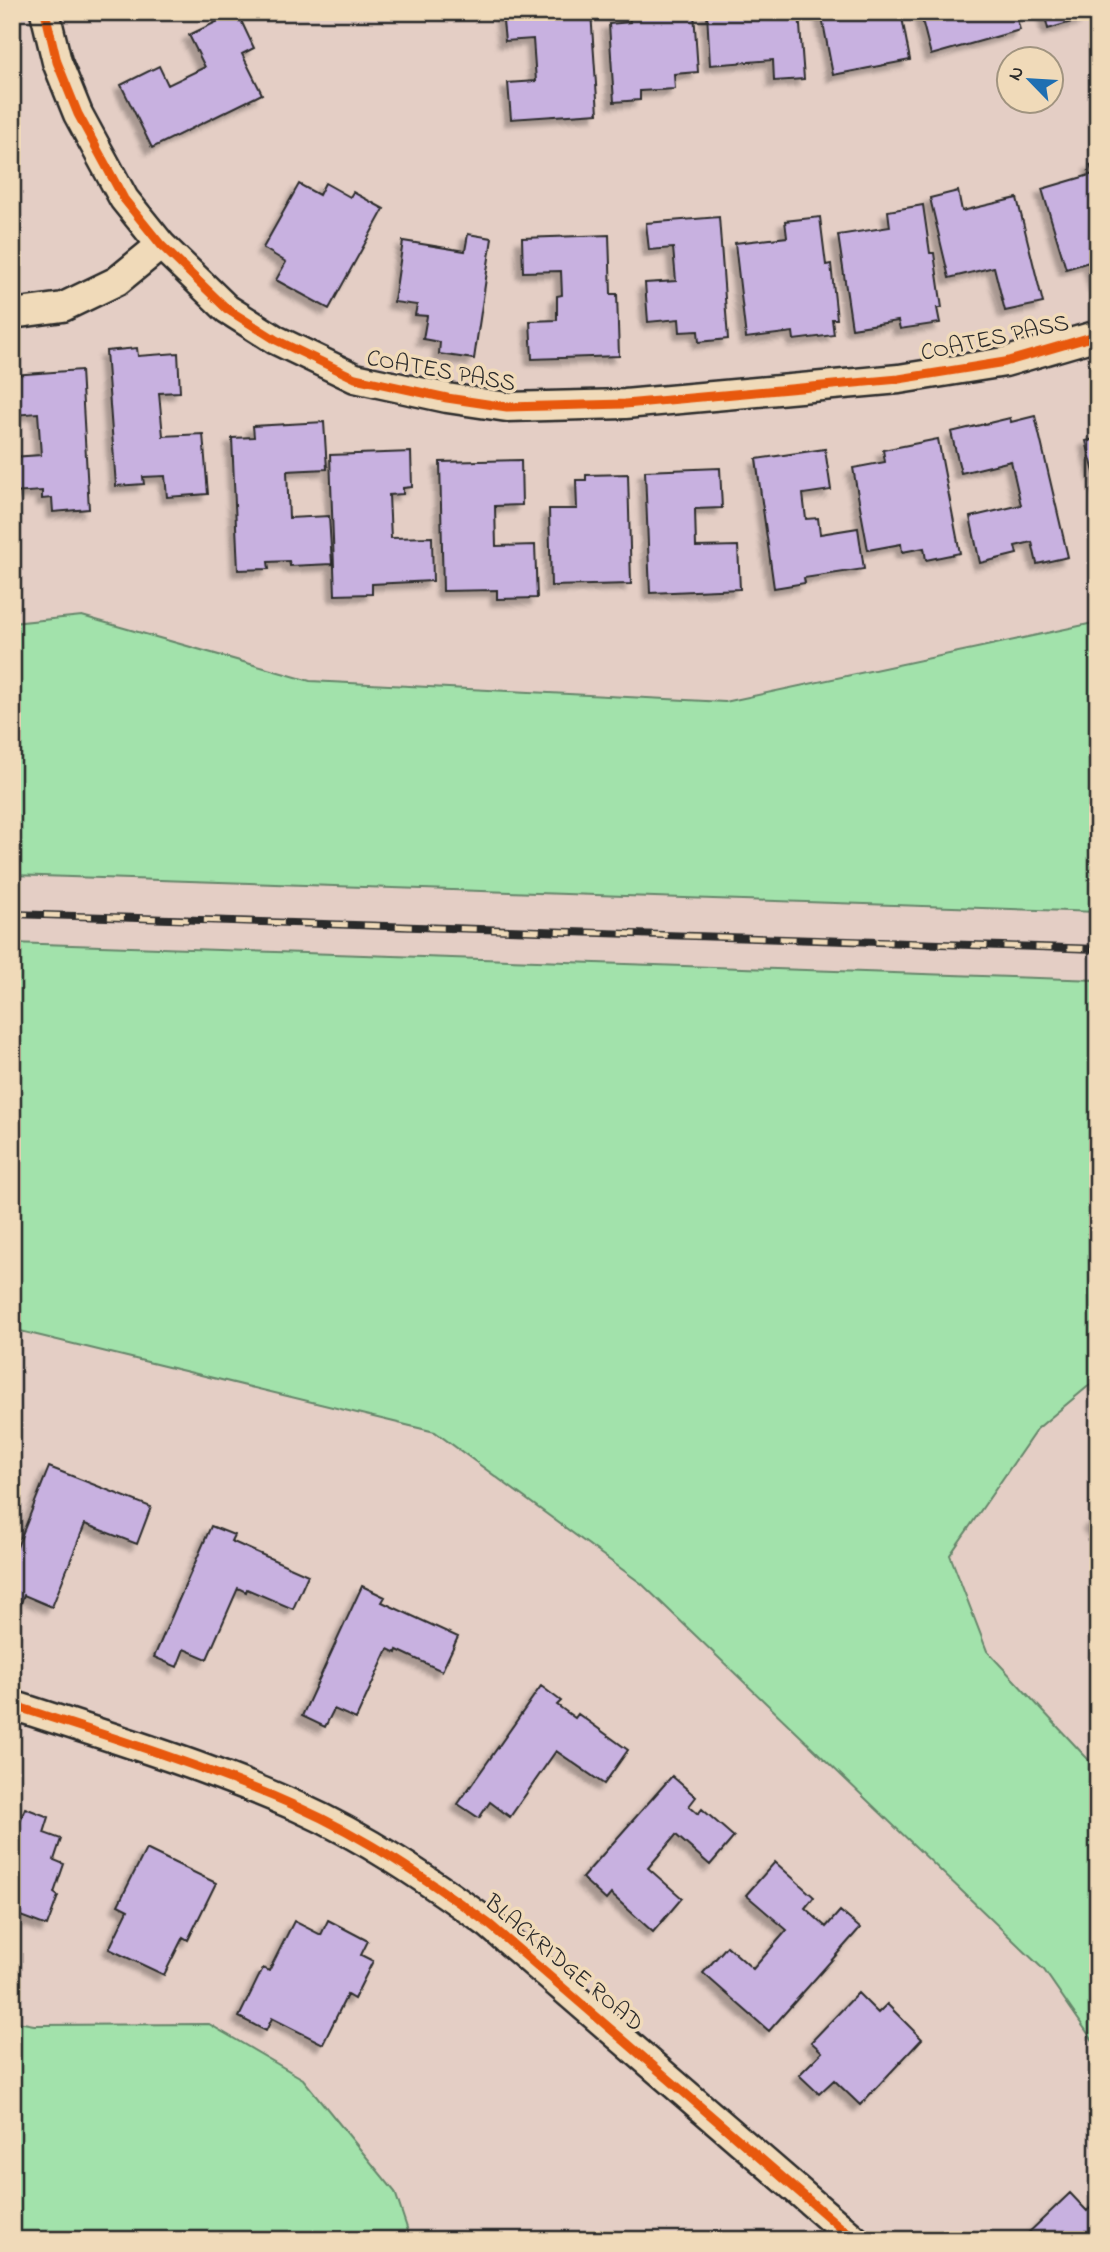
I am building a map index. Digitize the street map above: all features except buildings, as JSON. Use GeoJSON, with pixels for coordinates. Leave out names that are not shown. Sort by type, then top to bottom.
{"type":"FeatureCollection","features":[{"type":"Feature","properties":{"kind":"street","name":"COATES PASS"},"geometry":{"type":"LineString","coordinates":[[45,12],[57,62],[83,124],[124,198],[161,245],[227,309],[276,340],[355,378],[447,398],[507,407],[625,404],[899,379],[1005,362],[1098,335]]}},
{"type":"Feature","properties":{"kind":"street"},"geometry":{"type":"LineString","coordinates":[[12,314],[63,307],[117,281],[161,245]]}},
{"type":"Feature","properties":{"kind":"street","name":"BLACKRIDGE ROAD"},"geometry":{"type":"LineString","coordinates":[[12,1705],[223,1776],[300,1808],[379,1849],[433,1883],[489,1924],[855,2240]]}},
{"type":"Feature","properties":{"kind":"green space"},"geometry":{"type":"Polygon","coordinates":[[[82,616],[310,681],[725,702],[1098,622],[1098,912],[12,875],[12,623],[82,616]]]}},
{"type":"Feature","properties":{"kind":"green space"},"geometry":{"type":"Polygon","coordinates":[[[12,943],[1098,980],[1098,1378],[1037,1429],[950,1555],[987,1651],[1098,1770],[1098,2048],[1044,1970],[642,1584],[435,1432],[12,1329],[12,943]]]}},
{"type":"Feature","properties":{"kind":"green space"},"geometry":{"type":"Polygon","coordinates":[[[12,2021],[34,2025],[209,2024],[303,2079],[395,2192],[411,2240],[12,2240],[12,2021]]]}},
{"type":"Feature","properties":{"kind":"railway"},"geometry":{"type":"LineString","coordinates":[[12,914],[1098,949]]}},
{"type":"Feature","properties":{"kind":"cycle path"},"geometry":{"type":"LineString","coordinates":[[45,12],[57,62],[78,114],[124,199],[161,245],[227,309],[276,340],[355,378],[447,398],[507,407],[625,404],[899,379],[1005,362],[1098,335]]}},
{"type":"Feature","properties":{"kind":"cycle path"},"geometry":{"type":"LineString","coordinates":[[12,1705],[156,1752],[263,1792],[324,1819],[396,1861],[489,1924],[855,2240]]}}]}
